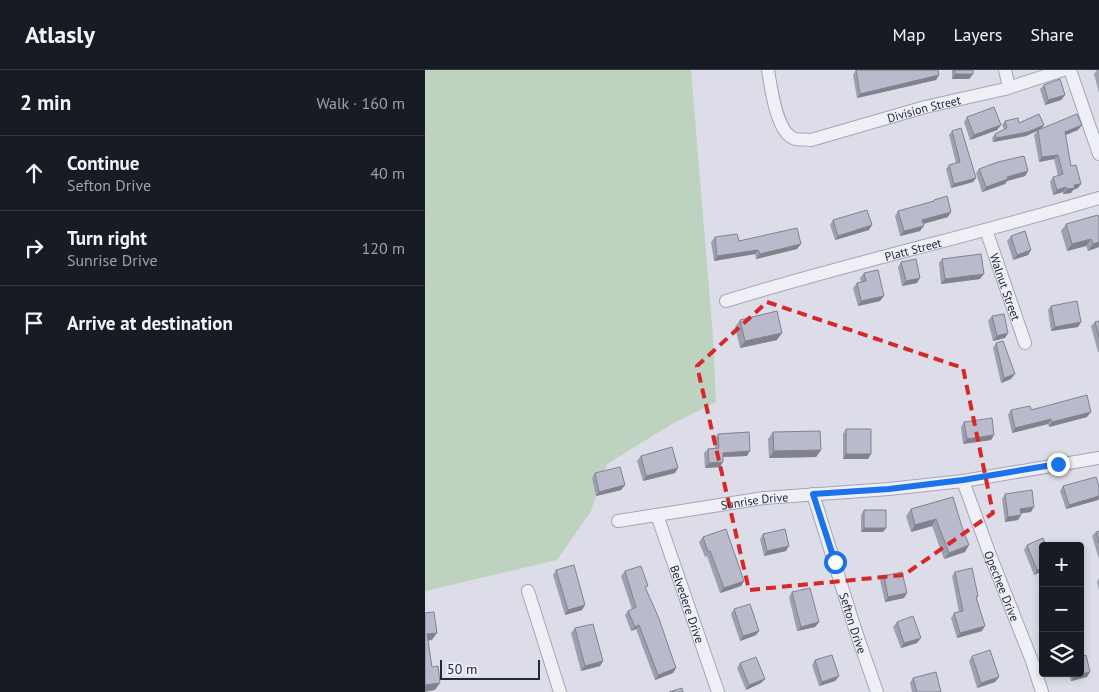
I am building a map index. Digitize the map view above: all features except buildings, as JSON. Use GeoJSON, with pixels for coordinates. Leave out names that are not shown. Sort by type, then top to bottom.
{"type":"FeatureCollection","features":[{"type":"Feature","properties":{"kind":"street","name":"Division Street"},"geometry":{"type":"LineString","coordinates":[[768,70],[779,120],[793,138],[811,140],[925,107],[1009,87],[1063,70]]}},
{"type":"Feature","properties":{"kind":"street"},"geometry":{"type":"LineString","coordinates":[[1005,70],[1009,87]]}},
{"type":"Feature","properties":{"kind":"street"},"geometry":{"type":"LineString","coordinates":[[1070,70],[1099,154]]}},
{"type":"Feature","properties":{"kind":"street","name":"Platt Street"},"geometry":{"type":"LineString","coordinates":[[726,301],[804,277],[986,230],[1099,198]]}},
{"type":"Feature","properties":{"kind":"street","name":"Walnut Street"},"geometry":{"type":"LineString","coordinates":[[986,230],[1025,343]]}},
{"type":"Feature","properties":{"kind":"street","name":"Sunrise Drive"},"geometry":{"type":"LineString","coordinates":[[617,521],[755,499],[889,489],[963,480],[1099,458]]}},
{"type":"Feature","properties":{"kind":"street","name":"Opechee Drive"},"geometry":{"type":"LineString","coordinates":[[963,480],[1042,692]]}},
{"type":"Feature","properties":{"kind":"street","name":"Sefton Drive"},"geometry":{"type":"LineString","coordinates":[[813,494],[856,632],[877,692]]}},
{"type":"Feature","properties":{"kind":"street","name":"Belvedere Drive"},"geometry":{"type":"LineString","coordinates":[[657,515],[718,692]]}},
{"type":"Feature","properties":{"kind":"street"},"geometry":{"type":"LineString","coordinates":[[527,591],[560,692]]}},
{"type":"Feature","properties":{"kind":"highlighted area"},"geometry":{"type":"Polygon","coordinates":[[[767,302],[963,368],[993,513],[904,575],[749,590],[697,366],[767,302]]]}},
{"type":"Feature","properties":{"kind":"green space"},"geometry":{"type":"Polygon","coordinates":[[[425,70],[691,70],[713,337],[716,402],[672,424],[607,464],[591,511],[557,560],[425,591],[425,70]]]}},
{"type":"Feature","properties":{"kind":"route"},"geometry":{"type":"LineString","coordinates":[[835,562],[813,494],[889,489],[963,480],[1058,464]]}}]}
